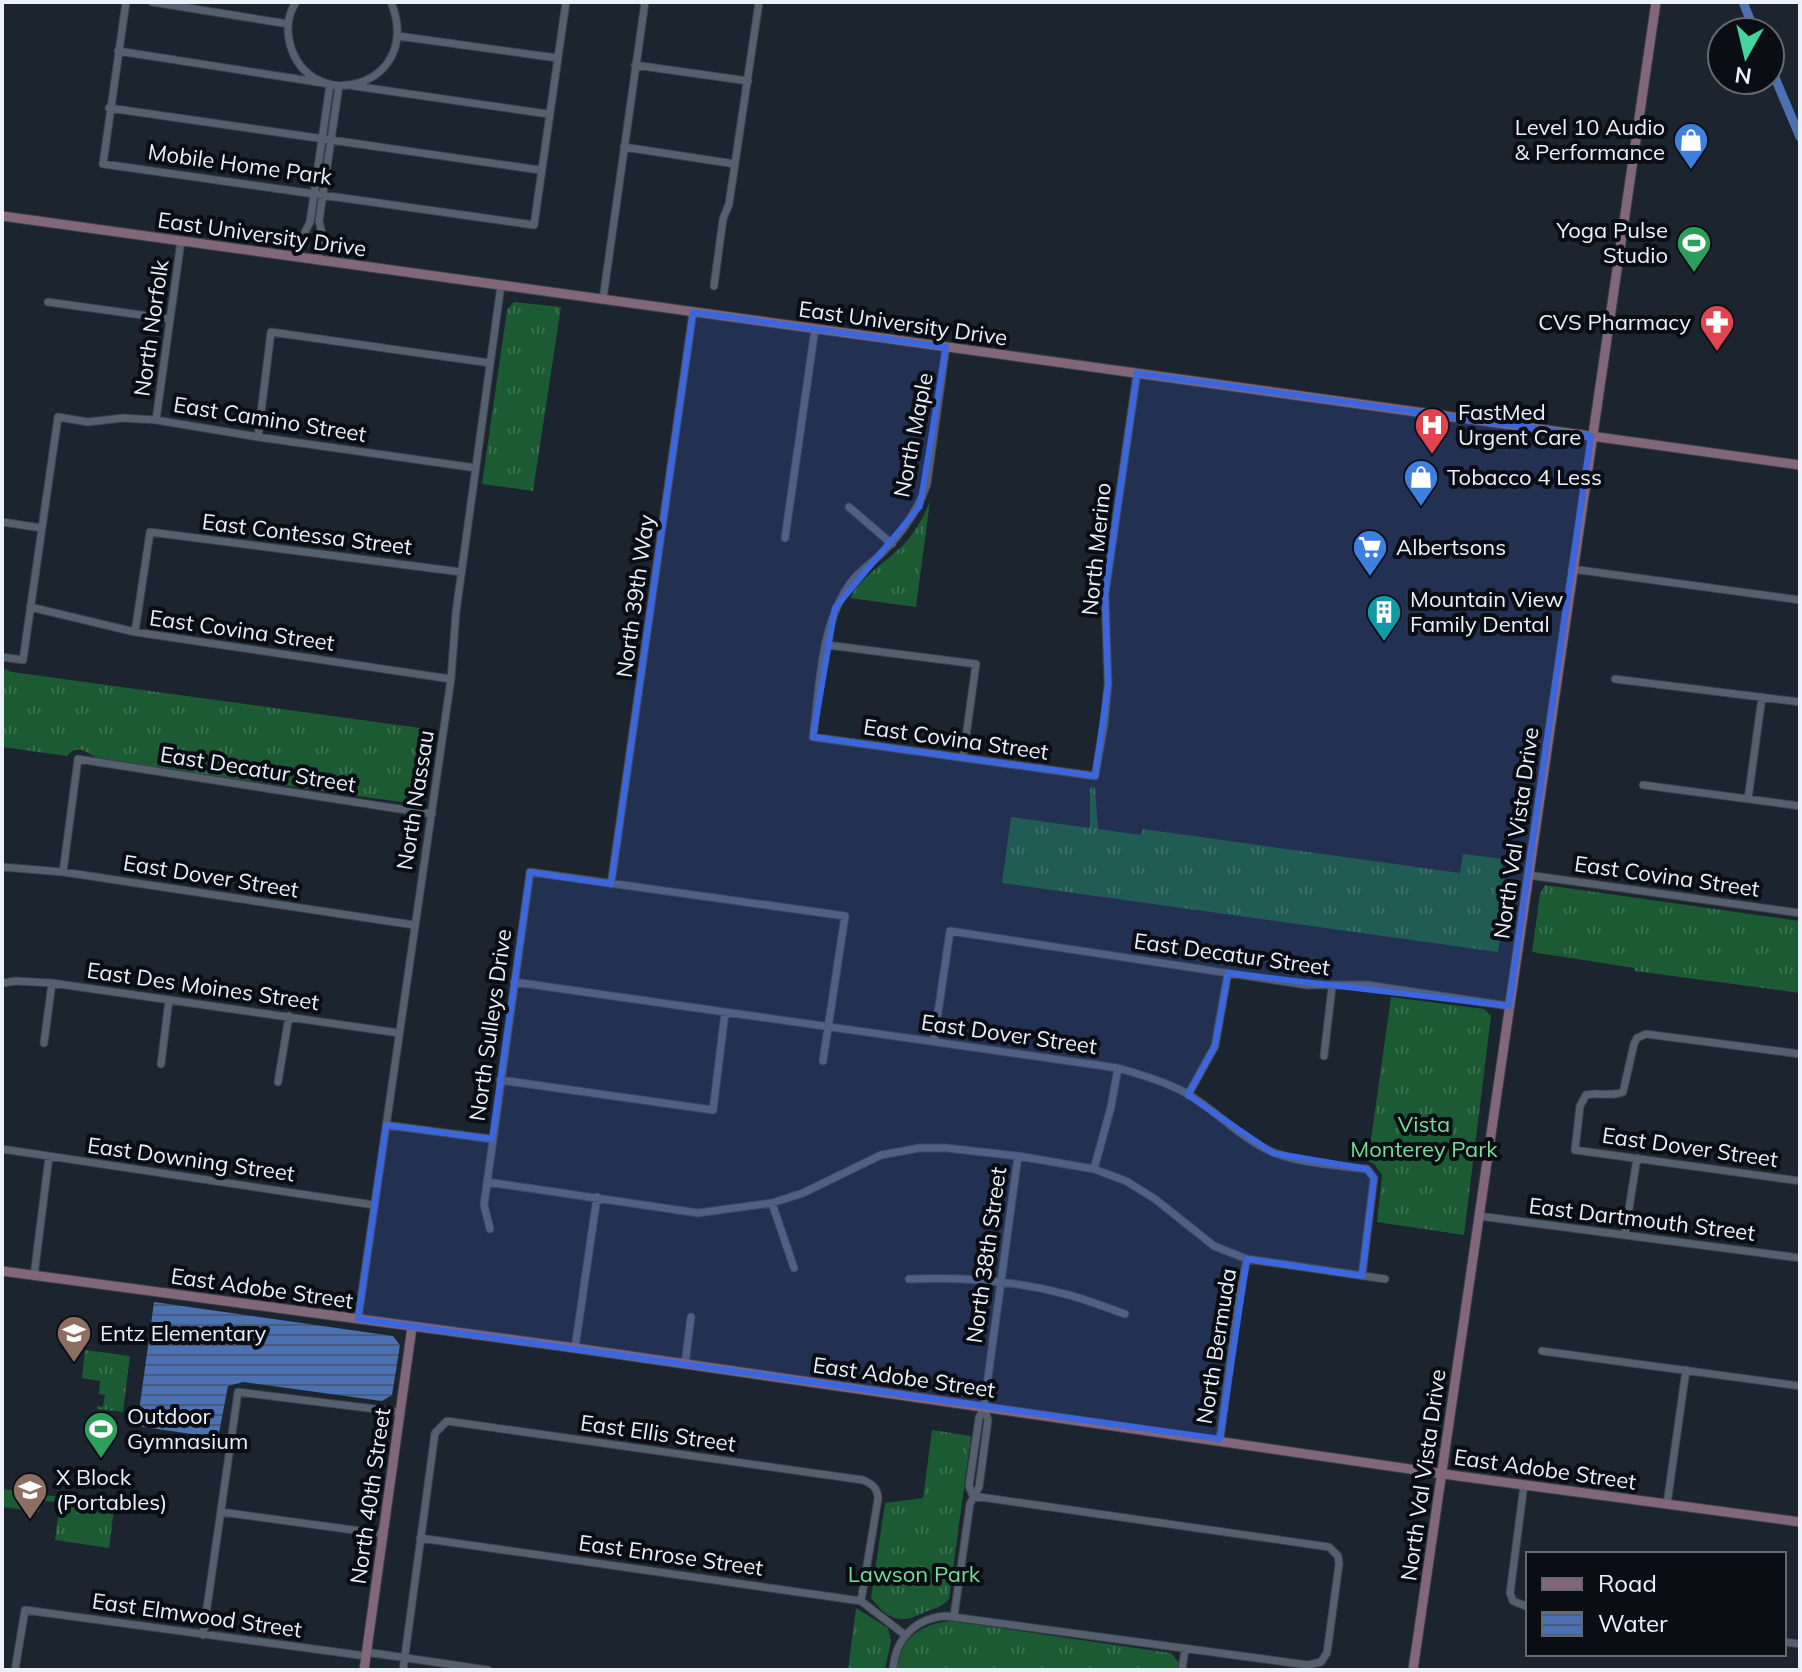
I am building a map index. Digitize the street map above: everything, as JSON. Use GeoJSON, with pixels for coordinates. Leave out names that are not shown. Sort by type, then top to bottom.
{"type":"FeatureCollection","features":[{"type":"Feature","properties":{"kind":"main road","name":"North Val Vista Drive"},"geometry":{"type":"LineString","coordinates":[[1413,1670],[1656,2]]}},
{"type":"Feature","properties":{"kind":"main road","name":"East University Drive"},"geometry":{"type":"LineString","coordinates":[[2,216],[1800,465]]}},
{"type":"Feature","properties":{"kind":"main road","name":"East Adobe Street"},"geometry":{"type":"LineString","coordinates":[[2,1271],[575,1348],[1800,1522]]}},
{"type":"Feature","properties":{"kind":"main road","name":"North 40th Street"},"geometry":{"type":"LineString","coordinates":[[364,1670],[412,1327]]}},
{"type":"Feature","properties":{"kind":"street","name":"Mobile Home Park"},"geometry":{"type":"LineString","coordinates":[[126,2],[103,164],[534,225],[540,170]]}},
{"type":"Feature","properties":{"kind":"street"},"geometry":{"type":"LineString","coordinates":[[152,2],[288,24]]}},
{"type":"Feature","properties":{"kind":"street"},"geometry":{"type":"LineString","coordinates":[[296,2],[288,24],[288,40],[293,55],[315,78],[339,85],[367,81],[382,70],[393,54],[398,36],[397,18],[391,2]]}},
{"type":"Feature","properties":{"kind":"street"},"geometry":{"type":"LineString","coordinates":[[109,108],[540,170],[566,2]]}},
{"type":"Feature","properties":{"kind":"street"},"geometry":{"type":"LineString","coordinates":[[603,299],[645,2]]}},
{"type":"Feature","properties":{"kind":"street"},"geometry":{"type":"LineString","coordinates":[[714,286],[759,2]]}},
{"type":"Feature","properties":{"kind":"street"},"geometry":{"type":"LineString","coordinates":[[398,36],[557,58]]}},
{"type":"Feature","properties":{"kind":"street"},"geometry":{"type":"LineString","coordinates":[[118,51],[548,114]]}},
{"type":"Feature","properties":{"kind":"street"},"geometry":{"type":"LineString","coordinates":[[635,65],[748,81]]}},
{"type":"Feature","properties":{"kind":"street"},"geometry":{"type":"LineString","coordinates":[[299,257],[318,193],[326,139],[339,85]]}},
{"type":"Feature","properties":{"kind":"street"},"geometry":{"type":"LineString","coordinates":[[624,147],[735,164]]}},
{"type":"Feature","properties":{"kind":"street"},"geometry":{"type":"LineString","coordinates":[[318,193],[322,234],[318,260]]}},
{"type":"Feature","properties":{"kind":"street","name":"North Norfolk"},"geometry":{"type":"LineString","coordinates":[[156,420],[181,241]]}},
{"type":"Feature","properties":{"kind":"street","name":"North Nassau"},"geometry":{"type":"LineString","coordinates":[[358,1319],[451,679],[461,572],[501,285]]}},
{"type":"Feature","properties":{"kind":"street"},"geometry":{"type":"LineString","coordinates":[[48,302],[170,319]]}},
{"type":"Feature","properties":{"kind":"street","name":"North 39th Way"},"geometry":{"type":"LineString","coordinates":[[611,884],[693,312]]}},
{"type":"Feature","properties":{"kind":"street"},"geometry":{"type":"LineString","coordinates":[[785,538],[815,329]]}},
{"type":"Feature","properties":{"kind":"street"},"geometry":{"type":"LineString","coordinates":[[258,437],[271,332],[490,363]]}},
{"type":"Feature","properties":{"kind":"street","name":"North Maple"},"geometry":{"type":"LineString","coordinates":[[813,737],[835,608],[853,580],[892,544],[920,506],[927,484],[946,347]]}},
{"type":"Feature","properties":{"kind":"street","name":"North Merino"},"geometry":{"type":"LineString","coordinates":[[1095,776],[1108,684],[1105,594],[1137,373]]}},
{"type":"Feature","properties":{"kind":"street","name":"East Camino Street"},"geometry":{"type":"LineString","coordinates":[[42,528],[58,417],[88,422],[123,418],[156,420],[476,468]]}},
{"type":"Feature","properties":{"kind":"street"},"geometry":{"type":"LineString","coordinates":[[849,507],[892,544]]}},
{"type":"Feature","properties":{"kind":"street"},"geometry":{"type":"LineString","coordinates":[[2,522],[42,528],[23,660],[2,657]]}},
{"type":"Feature","properties":{"kind":"street","name":"East Contessa Street"},"geometry":{"type":"LineString","coordinates":[[135,632],[150,532],[461,572]]}},
{"type":"Feature","properties":{"kind":"street"},"geometry":{"type":"LineString","coordinates":[[1572,569],[1800,600]]}},
{"type":"Feature","properties":{"kind":"street","name":"East Covina Street"},"geometry":{"type":"LineString","coordinates":[[30,607],[135,632],[451,679]]}},
{"type":"Feature","properties":{"kind":"street"},"geometry":{"type":"LineString","coordinates":[[827,645],[976,664],[963,758]]}},
{"type":"Feature","properties":{"kind":"street"},"geometry":{"type":"LineString","coordinates":[[1615,679],[1800,702]]}},
{"type":"Feature","properties":{"kind":"street"},"geometry":{"type":"LineString","coordinates":[[1748,799],[1762,697]]}},
{"type":"Feature","properties":{"kind":"street","name":"East Covina Street"},"geometry":{"type":"LineString","coordinates":[[813,737],[1095,776]]}},
{"type":"Feature","properties":{"kind":"street","name":"East Decatur Street"},"geometry":{"type":"LineString","coordinates":[[63,872],[78,759],[432,814]]}},
{"type":"Feature","properties":{"kind":"street"},"geometry":{"type":"LineString","coordinates":[[1643,785],[1800,806]]}},
{"type":"Feature","properties":{"kind":"street","name":"East Dover Street"},"geometry":{"type":"LineString","coordinates":[[2,867],[63,872],[414,925]]}},
{"type":"Feature","properties":{"kind":"street","name":"North Sulleys Drive"},"geometry":{"type":"LineString","coordinates":[[490,1229],[484,1205],[530,872],[611,884]]}},
{"type":"Feature","properties":{"kind":"street","name":"East Covina Street"},"geometry":{"type":"LineString","coordinates":[[1528,875],[1800,913]]}},
{"type":"Feature","properties":{"kind":"street"},"geometry":{"type":"LineString","coordinates":[[611,884],[845,916],[823,1061]]}},
{"type":"Feature","properties":{"kind":"street","name":"East Decatur Street"},"geometry":{"type":"LineString","coordinates":[[934,1040],[950,931],[1332,987],[1367,985],[1509,1006]]}},
{"type":"Feature","properties":{"kind":"street"},"geometry":{"type":"LineString","coordinates":[[1188,1095],[1215,1046],[1228,973]]}},
{"type":"Feature","properties":{"kind":"street","name":"East Dover Street"},"geometry":{"type":"LineString","coordinates":[[514,982],[1118,1068],[1167,1084],[1273,1153],[1293,1159],[1367,1169],[1374,1178],[1362,1276]]}},
{"type":"Feature","properties":{"kind":"street","name":"East Des Moines Street"},"geometry":{"type":"LineString","coordinates":[[2,983],[52,983],[399,1033]]}},
{"type":"Feature","properties":{"kind":"street"},"geometry":{"type":"LineString","coordinates":[[44,1043],[52,983]]}},
{"type":"Feature","properties":{"kind":"street"},"geometry":{"type":"LineString","coordinates":[[1324,1056],[1332,987]]}},
{"type":"Feature","properties":{"kind":"street"},"geometry":{"type":"LineString","coordinates":[[161,1064],[169,1000]]}},
{"type":"Feature","properties":{"kind":"street"},"geometry":{"type":"LineString","coordinates":[[500,1080],[713,1110],[725,1013]]}},
{"type":"Feature","properties":{"kind":"street"},"geometry":{"type":"LineString","coordinates":[[278,1082],[289,1016]]}},
{"type":"Feature","properties":{"kind":"street","name":"East Dover Street"},"geometry":{"type":"LineString","coordinates":[[1800,1054],[1646,1034],[1637,1038],[1631,1051],[1623,1092],[1616,1095],[1586,1095],[1580,1106],[1575,1150],[1800,1181]]}},
{"type":"Feature","properties":{"kind":"street"},"geometry":{"type":"LineString","coordinates":[[1094,1169],[1118,1068]]}},
{"type":"Feature","properties":{"kind":"street"},"geometry":{"type":"LineString","coordinates":[[386,1125],[492,1139]]}},
{"type":"Feature","properties":{"kind":"street"},"geometry":{"type":"LineString","coordinates":[[487,1182],[698,1213],[772,1203],[803,1193],[881,1155],[899,1150],[946,1148],[1094,1169],[1126,1181],[1155,1199],[1214,1246],[1247,1259],[1385,1279]]}},
{"type":"Feature","properties":{"kind":"street","name":"East Downing Street"},"geometry":{"type":"LineString","coordinates":[[2,1149],[374,1205]]}},
{"type":"Feature","properties":{"kind":"street","name":"North 38th Street"},"geometry":{"type":"LineString","coordinates":[[973,1496],[969,1486],[979,1418],[984,1407],[1018,1156]]}},
{"type":"Feature","properties":{"kind":"street"},"geometry":{"type":"LineString","coordinates":[[34,1276],[49,1157]]}},
{"type":"Feature","properties":{"kind":"street"},"geometry":{"type":"LineString","coordinates":[[1625,1234],[1637,1158]]}},
{"type":"Feature","properties":{"kind":"street"},"geometry":{"type":"LineString","coordinates":[[575,1348],[597,1197]]}},
{"type":"Feature","properties":{"kind":"street"},"geometry":{"type":"LineString","coordinates":[[772,1203],[794,1268]]}},
{"type":"Feature","properties":{"kind":"street","name":"East Dartmouth Street"},"geometry":{"type":"LineString","coordinates":[[1479,1216],[1800,1258]]}},
{"type":"Feature","properties":{"kind":"street","name":"North Bermuda"},"geometry":{"type":"LineString","coordinates":[[1220,1439],[1247,1259]]}},
{"type":"Feature","properties":{"kind":"street"},"geometry":{"type":"LineString","coordinates":[[909,1279],[937,1277],[1001,1283],[1064,1294],[1125,1314]]}},
{"type":"Feature","properties":{"kind":"street"},"geometry":{"type":"LineString","coordinates":[[685,1364],[691,1317]]}},
{"type":"Feature","properties":{"kind":"street"},"geometry":{"type":"LineString","coordinates":[[1542,1351],[1800,1386]]}},
{"type":"Feature","properties":{"kind":"street"},"geometry":{"type":"LineString","coordinates":[[1667,1504],[1686,1370]]}},
{"type":"Feature","properties":{"kind":"street"},"geometry":{"type":"LineString","coordinates":[[203,1635],[238,1392],[400,1412]]}},
{"type":"Feature","properties":{"kind":"street","name":"North 38th Street"},"geometry":{"type":"LineString","coordinates":[[954,1616],[973,1496],[979,1487],[988,1420],[984,1407]]}},
{"type":"Feature","properties":{"kind":"street","name":"East Ellis Street"},"geometry":{"type":"LineString","coordinates":[[420,1538],[435,1433],[447,1421],[863,1480],[872,1484],[878,1492],[878,1510],[861,1601]]}},
{"type":"Feature","properties":{"kind":"street"},"geometry":{"type":"LineString","coordinates":[[973,1457],[983,1458]]}},
{"type":"Feature","properties":{"kind":"street"},"geometry":{"type":"LineString","coordinates":[[1524,1485],[1510,1588],[1513,1601],[1526,1606]]}},
{"type":"Feature","properties":{"kind":"street"},"geometry":{"type":"LineString","coordinates":[[893,1670],[905,1635],[916,1624],[930,1618],[954,1616],[1308,1665],[1321,1662],[1328,1649],[1339,1560],[1335,1552],[1325,1546],[973,1496]]}},
{"type":"Feature","properties":{"kind":"street"},"geometry":{"type":"LineString","coordinates":[[221,1512],[383,1534]]}},
{"type":"Feature","properties":{"kind":"street"},"geometry":{"type":"LineString","coordinates":[[403,1670],[420,1538]]}},
{"type":"Feature","properties":{"kind":"street","name":"East Enrose Street"},"geometry":{"type":"LineString","coordinates":[[420,1538],[861,1601],[905,1635]]}},
{"type":"Feature","properties":{"kind":"street","name":"East Elmwood Street"},"geometry":{"type":"LineString","coordinates":[[15,1670],[25,1610],[488,1670]]}},
{"type":"Feature","properties":{"kind":"street"},"geometry":{"type":"LineString","coordinates":[[1182,1670],[1185,1649]]}},
{"type":"Feature","properties":{"kind":"highlighted area"},"geometry":{"type":"Polygon","coordinates":[[[693,312],[946,347],[920,506],[835,608],[813,737],[1095,776],[1108,684],[1105,594],[1137,373],[1591,436],[1509,1006],[1228,973],[1215,1046],[1188,1095],[1273,1153],[1367,1169],[1374,1178],[1362,1276],[1247,1259],[1220,1439],[358,1319],[386,1125],[492,1139],[530,872],[611,884],[693,312]]]}},
{"type":"Feature","properties":{"kind":"green space"},"geometry":{"type":"Polygon","coordinates":[[[514,302],[561,307],[533,491],[482,484],[507,310],[514,302]]]}},
{"type":"Feature","properties":{"kind":"green space"},"geometry":{"type":"Polygon","coordinates":[[[930,501],[916,607],[850,598],[861,582],[908,539],[930,501]]]}},
{"type":"Feature","properties":{"kind":"green space"},"geometry":{"type":"Polygon","coordinates":[[[2,668],[12,672],[435,730],[426,798],[421,804],[415,804],[102,760],[80,750],[67,756],[2,747],[2,668]]]}},
{"type":"Feature","properties":{"kind":"green space"},"geometry":{"type":"Polygon","coordinates":[[[1095,787],[1098,829],[1141,835],[1143,829],[1460,873],[1463,854],[1504,859],[1500,879],[1510,880],[1498,952],[1002,883],[1011,817],[1090,828],[1090,788],[1095,787]]]}},
{"type":"Feature","properties":{"kind":"green space"},"geometry":{"type":"Polygon","coordinates":[[[1545,885],[1800,921],[1800,993],[1635,971],[1634,968],[1532,952],[1540,894],[1545,885]]]}},
{"type":"Feature","properties":{"kind":"green space","name":"Vista Monterey Park"},"geometry":{"type":"Polygon","coordinates":[[[1391,997],[1484,1009],[1491,1016],[1464,1235],[1377,1222],[1382,1175],[1368,1161],[1391,997]]]}},
{"type":"Feature","properties":{"kind":"green space"},"geometry":{"type":"Polygon","coordinates":[[[85,1350],[130,1356],[123,1412],[97,1409],[97,1406],[105,1407],[105,1395],[99,1394],[100,1381],[82,1378],[85,1350]]]}},
{"type":"Feature","properties":{"kind":"green space","name":"Lawson Park"},"geometry":{"type":"Polygon","coordinates":[[[932,1430],[971,1436],[949,1599],[913,1617],[893,1618],[871,1598],[885,1503],[923,1498],[932,1430]]]}},
{"type":"Feature","properties":{"kind":"green space"},"geometry":{"type":"Polygon","coordinates":[[[2,1489],[42,1494],[39,1512],[2,1507],[2,1489]]]}},
{"type":"Feature","properties":{"kind":"green space"},"geometry":{"type":"Polygon","coordinates":[[[45,1495],[96,1501],[105,1498],[114,1509],[109,1548],[55,1540],[60,1503],[45,1501],[45,1495]]]}},
{"type":"Feature","properties":{"kind":"green space"},"geometry":{"type":"Polygon","coordinates":[[[856,1608],[888,1628],[891,1641],[885,1670],[848,1670],[856,1608]]]}},
{"type":"Feature","properties":{"kind":"green space"},"geometry":{"type":"Polygon","coordinates":[[[950,1621],[1171,1653],[1179,1663],[1178,1670],[898,1670],[902,1650],[913,1635],[930,1626],[950,1621]]]}},
{"type":"Feature","properties":{"kind":"water"},"geometry":{"type":"Polygon","coordinates":[[[154,1302],[393,1336],[400,1345],[392,1395],[382,1401],[243,1382],[228,1386],[218,1438],[137,1426],[154,1302]]]}},
{"type":"Feature","properties":{"kind":"waterway"},"geometry":{"type":"LineString","coordinates":[[1743,2],[1749,16]]}},
{"type":"Feature","properties":{"kind":"waterway"},"geometry":{"type":"LineString","coordinates":[[1783,96],[1800,137]]}},
{"type":"Feature","properties":{"kind":"place","name":"Level 10 Audio & Performance"},"geometry":{"type":"Point","coordinates":[1691,171]}},
{"type":"Feature","properties":{"kind":"place","name":"Yoga Pulse Studio"},"geometry":{"type":"Point","coordinates":[1694,274]}},
{"type":"Feature","properties":{"kind":"place","name":"CVS Pharmacy"},"geometry":{"type":"Point","coordinates":[1717,353]}},
{"type":"Feature","properties":{"kind":"place","name":"FastMed Urgent Care"},"geometry":{"type":"Point","coordinates":[1432,456]}},
{"type":"Feature","properties":{"kind":"place","name":"Tobacco 4 Less"},"geometry":{"type":"Point","coordinates":[1421,508]}},
{"type":"Feature","properties":{"kind":"place","name":"Albertsons"},"geometry":{"type":"Point","coordinates":[1370,578]}},
{"type":"Feature","properties":{"kind":"place","name":"Mountain View Family Dental"},"geometry":{"type":"Point","coordinates":[1384,643]}},
{"type":"Feature","properties":{"kind":"place","name":"Entz Elementary"},"geometry":{"type":"Point","coordinates":[74,1364]}},
{"type":"Feature","properties":{"kind":"place","name":"Outdoor Gymnasium"},"geometry":{"type":"Point","coordinates":[101,1460]}},
{"type":"Feature","properties":{"kind":"place","name":"X Block (Portables)"},"geometry":{"type":"Point","coordinates":[30,1521]}}]}
